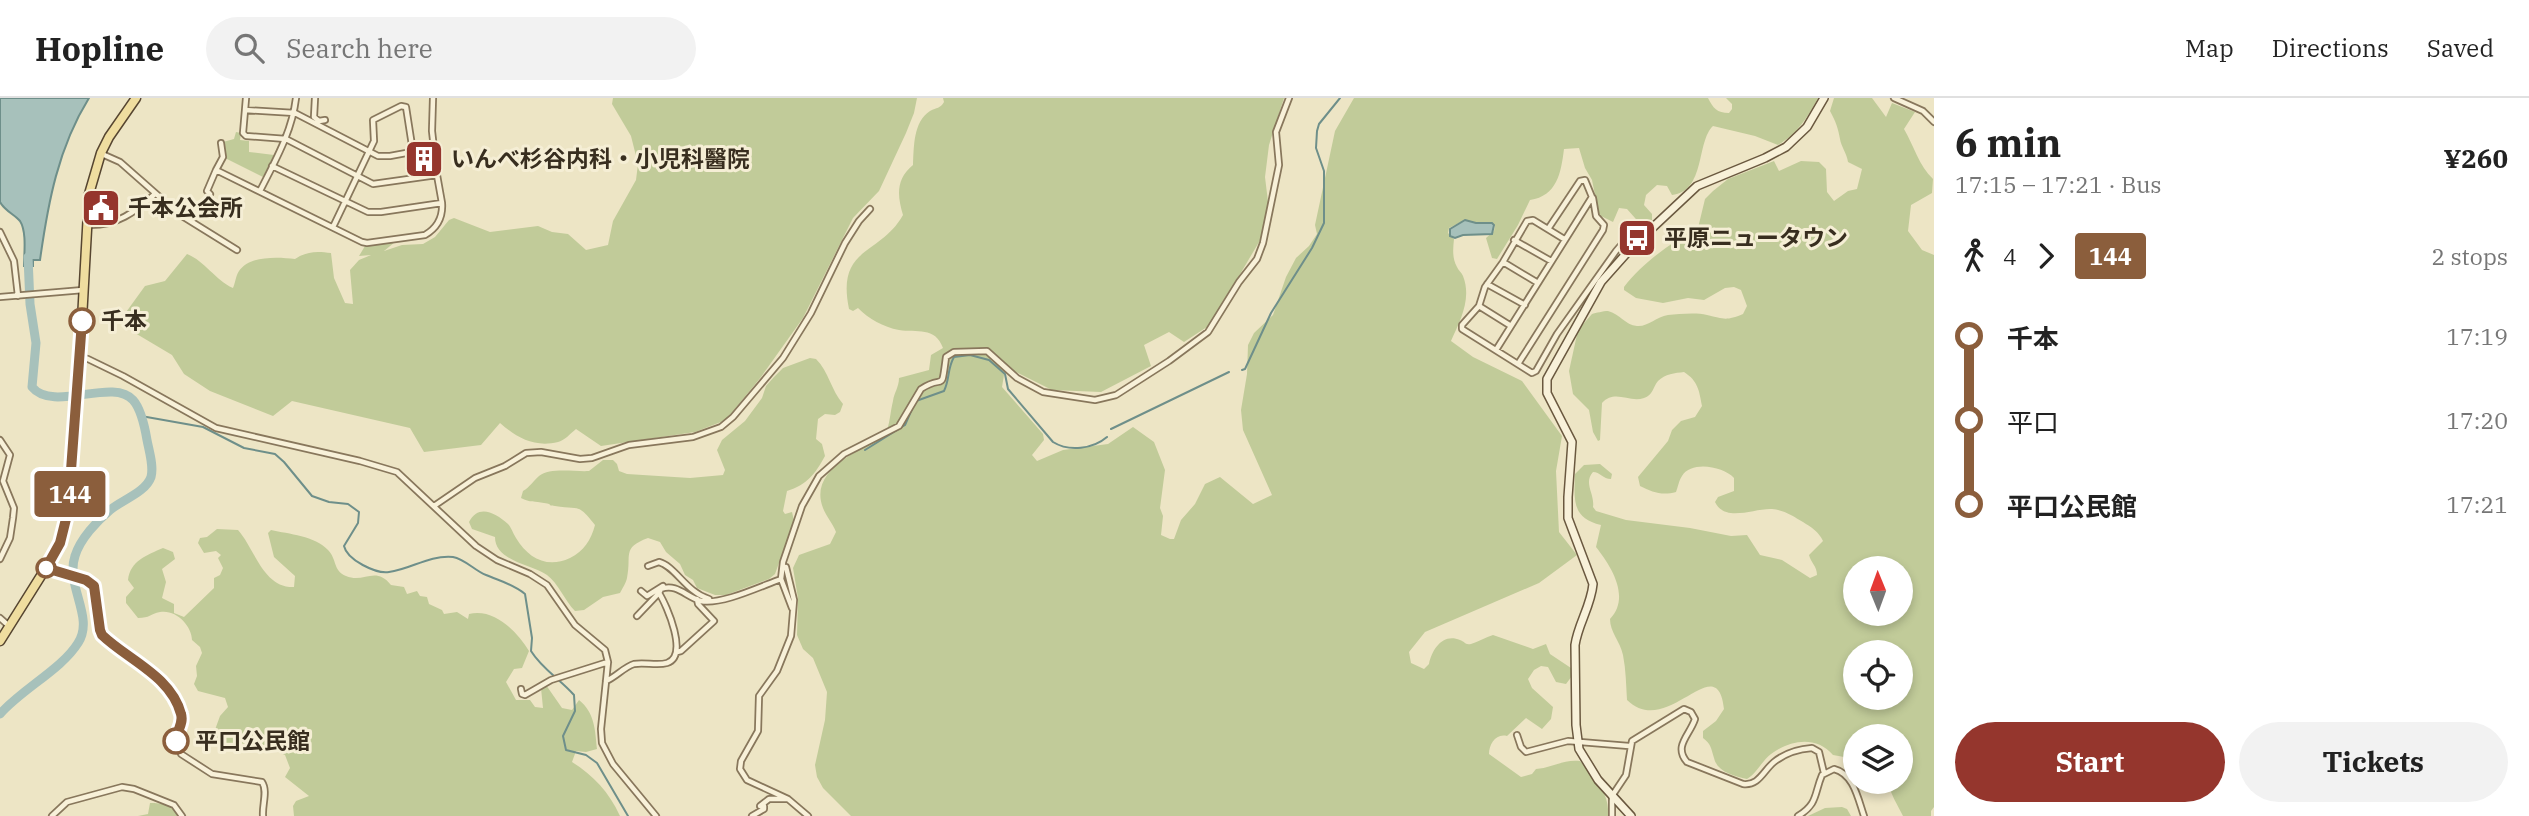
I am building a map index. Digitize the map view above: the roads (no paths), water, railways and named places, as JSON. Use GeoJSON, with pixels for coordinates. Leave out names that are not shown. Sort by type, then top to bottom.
{"type":"FeatureCollection","features":[{"type":"Feature","properties":{"kind":"main road"},"geometry":{"type":"LineString","coordinates":[[0,640],[60,543],[67,519],[92,183],[101,153],[136,98]]}},
{"type":"Feature","properties":{"kind":"main road"},"geometry":{"type":"LineString","coordinates":[[1631,816],[1592,773],[1577,741],[1575,645],[1593,584],[1568,517],[1572,442],[1547,393],[1546,379],[1601,282],[1633,246],[1697,186],[1786,147],[1807,127],[1824,98]]}},
{"type":"Feature","properties":{"kind":"street"},"geometry":{"type":"LineString","coordinates":[[246,98],[243,133],[246,136],[286,139],[377,184],[437,175]]}},
{"type":"Feature","properties":{"kind":"street"},"geometry":{"type":"LineString","coordinates":[[260,191],[286,139],[295,113],[296,98]]}},
{"type":"Feature","properties":{"kind":"street"},"geometry":{"type":"LineString","coordinates":[[314,98],[314,117],[319,121],[325,120]]}},
{"type":"Feature","properties":{"kind":"street"},"geometry":{"type":"LineString","coordinates":[[216,170],[368,243],[425,235],[441,218],[442,203],[433,148],[433,98]]}},
{"type":"Feature","properties":{"kind":"street"},"geometry":{"type":"LineString","coordinates":[[793,613],[781,579],[802,506],[819,477],[844,454],[899,426],[921,389],[942,382],[945,377],[946,358],[951,353],[987,351],[1017,378],[1042,392],[1095,400],[1116,394],[1169,361],[1208,332],[1256,260],[1262,243],[1279,164],[1276,132],[1289,98]]}},
{"type":"Feature","properties":{"kind":"street"},"geometry":{"type":"LineString","coordinates":[[1894,98],[1923,111],[1934,122]]}},
{"type":"Feature","properties":{"kind":"street"},"geometry":{"type":"LineString","coordinates":[[333,227],[375,137],[373,120],[401,106],[406,107],[413,152]]}},
{"type":"Feature","properties":{"kind":"street"},"geometry":{"type":"LineString","coordinates":[[245,110],[295,113],[369,152],[384,156],[433,148]]}},
{"type":"Feature","properties":{"kind":"street"},"geometry":{"type":"LineString","coordinates":[[210,194],[208,187],[223,157],[221,143]]}},
{"type":"Feature","properties":{"kind":"street"},"geometry":{"type":"LineString","coordinates":[[101,153],[120,162],[179,214],[237,250]]}},
{"type":"Feature","properties":{"kind":"street"},"geometry":{"type":"LineString","coordinates":[[272,166],[345,202],[374,213],[442,203]]}},
{"type":"Feature","properties":{"kind":"street"},"geometry":{"type":"LineString","coordinates":[[1518,364],[1604,230],[1586,181],[1580,181],[1548,229]]}},
{"type":"Feature","properties":{"kind":"street"},"geometry":{"type":"LineString","coordinates":[[87,225],[128,216],[155,194]]}},
{"type":"Feature","properties":{"kind":"street"},"geometry":{"type":"LineString","coordinates":[[1496,350],[1592,197]]}},
{"type":"Feature","properties":{"kind":"street"},"geometry":{"type":"LineString","coordinates":[[434,506],[475,478],[505,466],[526,453],[541,452],[580,459],[592,458],[634,444],[693,437],[721,427],[756,390],[798,337],[845,243],[870,209]]}},
{"type":"Feature","properties":{"kind":"street"},"geometry":{"type":"LineString","coordinates":[[1564,239],[1529,220],[1488,284],[1479,306],[1462,325],[1462,329],[1534,373],[1557,334],[1616,251],[1622,244],[1633,246]]}},
{"type":"Feature","properties":{"kind":"street"},"geometry":{"type":"LineString","coordinates":[[0,232],[14,261],[20,296]]}},
{"type":"Feature","properties":{"kind":"street"},"geometry":{"type":"LineString","coordinates":[[1514,240],[1551,261]]}},
{"type":"Feature","properties":{"kind":"street"},"geometry":{"type":"LineString","coordinates":[[1503,262],[1538,283]]}},
{"type":"Feature","properties":{"kind":"street"},"geometry":{"type":"LineString","coordinates":[[1488,284],[1524,305]]}},
{"type":"Feature","properties":{"kind":"street"},"geometry":{"type":"LineString","coordinates":[[0,297],[84,290]]}},
{"type":"Feature","properties":{"kind":"street"},"geometry":{"type":"LineString","coordinates":[[1479,306],[1511,326]]}},
{"type":"Feature","properties":{"kind":"street"},"geometry":{"type":"LineString","coordinates":[[80,357],[122,376],[216,428],[386,468],[404,478],[487,555],[530,574],[547,585],[575,625],[602,646],[607,654],[601,729],[604,748],[623,777],[656,816]]}},
{"type":"Feature","properties":{"kind":"street"},"geometry":{"type":"LineString","coordinates":[[0,440],[10,455],[2,481],[14,508],[10,538],[0,559]]}},
{"type":"Feature","properties":{"kind":"street"},"geometry":{"type":"LineString","coordinates":[[786,559],[794,600],[791,636],[783,660],[759,696],[758,730],[741,761],[740,769],[747,780],[788,799],[808,816]]}},
{"type":"Feature","properties":{"kind":"street"},"geometry":{"type":"LineString","coordinates":[[648,566],[659,562],[668,565],[677,577],[696,593],[714,600]]}},
{"type":"Feature","properties":{"kind":"street"},"geometry":{"type":"LineString","coordinates":[[46,568],[94,586],[102,635],[157,678],[182,715],[176,736],[181,754],[212,774],[262,782],[265,791],[263,816]]}},
{"type":"Feature","properties":{"kind":"street"},"geometry":{"type":"LineString","coordinates":[[641,591],[647,596],[657,587],[668,586],[697,599],[714,600],[781,579]]}},
{"type":"Feature","properties":{"kind":"street"},"geometry":{"type":"LineString","coordinates":[[638,616],[661,589],[668,586]]}},
{"type":"Feature","properties":{"kind":"street"},"geometry":{"type":"LineString","coordinates":[[659,593],[673,620],[677,652]]}},
{"type":"Feature","properties":{"kind":"street"},"geometry":{"type":"LineString","coordinates":[[606,681],[635,664],[669,663],[677,652],[714,621],[698,604],[697,599]]}},
{"type":"Feature","properties":{"kind":"street"},"geometry":{"type":"LineString","coordinates":[[0,618],[9,626]]}},
{"type":"Feature","properties":{"kind":"street"},"geometry":{"type":"LineString","coordinates":[[521,689],[525,695],[562,675],[608,662]]}},
{"type":"Feature","properties":{"kind":"street"},"geometry":{"type":"LineString","coordinates":[[1612,816],[1612,796],[1626,775],[1629,746],[1636,736],[1684,709],[1691,712],[1695,719],[1681,748],[1683,757],[1687,762],[1743,784],[1757,782],[1770,765],[1783,756],[1812,748],[1819,752],[1824,773],[1815,800],[1798,816]]}},
{"type":"Feature","properties":{"kind":"street"},"geometry":{"type":"LineString","coordinates":[[1517,735],[1522,750],[1526,752],[1561,742],[1577,741],[1629,746]]}},
{"type":"Feature","properties":{"kind":"street"},"geometry":{"type":"LineString","coordinates":[[1824,773],[1837,769],[1846,775],[1864,816]]}},
{"type":"Feature","properties":{"kind":"street"},"geometry":{"type":"LineString","coordinates":[[52,816],[67,802],[122,787],[174,805],[182,816]]}},
{"type":"Feature","properties":{"kind":"street"},"geometry":{"type":"LineString","coordinates":[[752,816],[765,807],[760,806],[768,800],[788,799]]}},
{"type":"Feature","properties":{"kind":"water"},"geometry":{"type":"Polygon","coordinates":[[[0,98],[89,98],[62,156],[51,197],[40,260],[33,260],[33,266],[24,266],[24,237],[20,221],[0,202],[0,98]]]}},
{"type":"Feature","properties":{"kind":"water"},"geometry":{"type":"Polygon","coordinates":[[[1465,220],[1492,223],[1492,234],[1463,235],[1455,238],[1450,236],[1450,229],[1465,220]]]}},
{"type":"Feature","properties":{"kind":"waterway"},"geometry":{"type":"LineString","coordinates":[[1242,370],[1245,369],[1271,313],[1312,248],[1324,223],[1324,171],[1316,148],[1317,131],[1319,124],[1340,98]]}},
{"type":"Feature","properties":{"kind":"waterway"},"geometry":{"type":"LineString","coordinates":[[0,714],[62,662],[78,643],[83,623],[73,567],[77,550],[100,519],[144,487],[152,473],[144,424],[133,400],[124,394],[112,392],[54,397],[42,394],[32,387],[36,343],[30,304],[28,257]]}},
{"type":"Feature","properties":{"kind":"waterway"},"geometry":{"type":"LineString","coordinates":[[916,401],[944,391],[954,357],[970,355],[989,360],[1005,374],[1008,389],[1053,442],[1066,447],[1081,448],[1107,437]]}},
{"type":"Feature","properties":{"kind":"waterway"},"geometry":{"type":"LineString","coordinates":[[1111,429],[1229,372]]}},
{"type":"Feature","properties":{"kind":"waterway"},"geometry":{"type":"LineString","coordinates":[[865,450],[905,425],[912,409]]}},
{"type":"Feature","properties":{"kind":"waterway"},"geometry":{"type":"LineString","coordinates":[[141,416],[203,427],[244,448],[275,454],[312,496],[329,502],[348,504],[359,512],[358,523],[344,546],[350,556],[370,568],[389,572],[436,558],[453,557],[525,594],[532,638],[531,651],[574,695],[575,711],[563,736],[566,750],[586,755],[597,763],[628,816]]}},
{"type":"Feature","properties":{"kind":"place","name":"いんべ杉谷内科・小児科醫院"},"geometry":{"type":"Point","coordinates":[424,159]}},
{"type":"Feature","properties":{"kind":"place","name":"千本公会所"},"geometry":{"type":"Point","coordinates":[101,208]}},
{"type":"Feature","properties":{"kind":"place","name":"平原ニュータウン"},"geometry":{"type":"Point","coordinates":[1637,238]}},
{"type":"Feature","properties":{"kind":"place","name":"千本"},"geometry":{"type":"Point","coordinates":[82,321]}},
{"type":"Feature","properties":{"kind":"place","name":"平口公民館"},"geometry":{"type":"Point","coordinates":[176,741]}}]}
